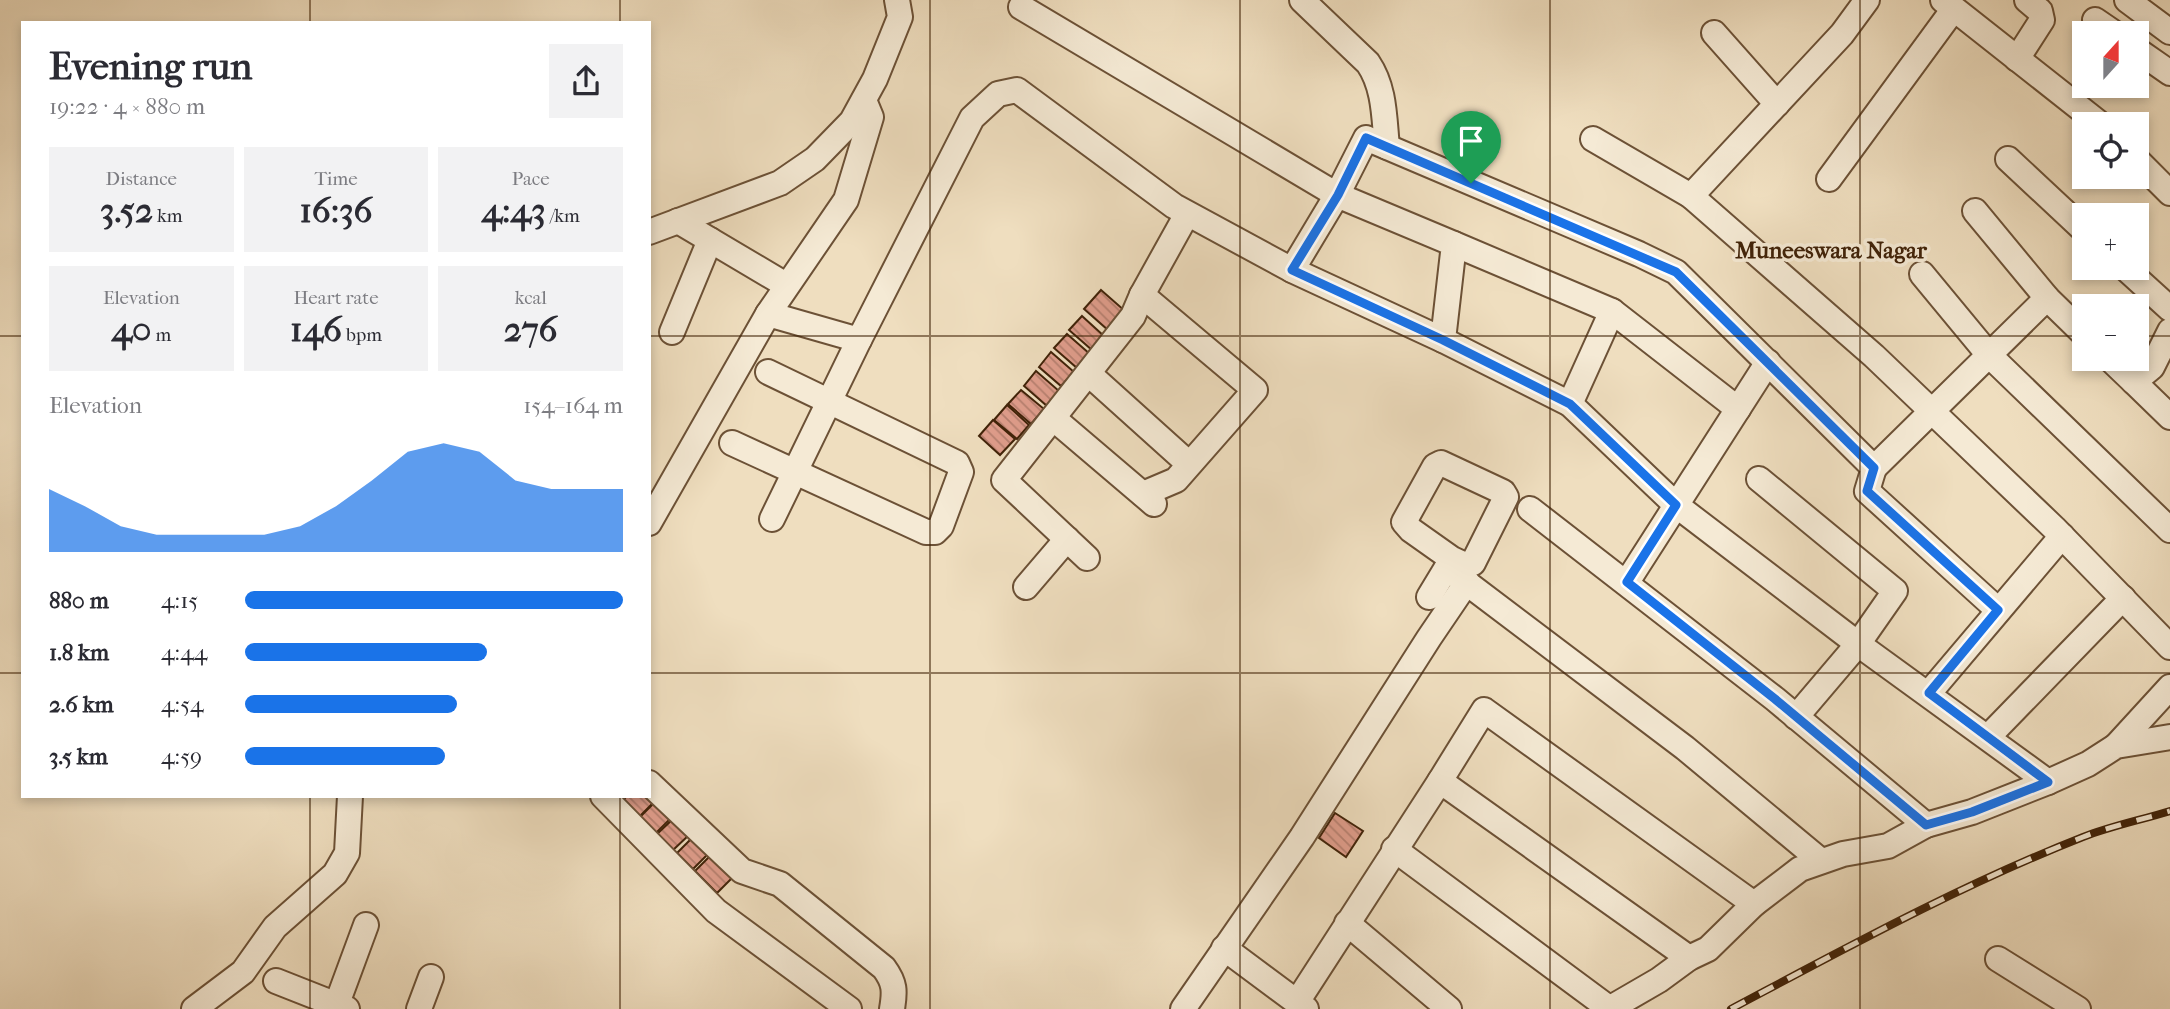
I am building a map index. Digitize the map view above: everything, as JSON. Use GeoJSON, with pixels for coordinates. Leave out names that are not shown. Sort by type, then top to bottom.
{"type":"FeatureCollection","features":[{"type":"Feature","properties":{"kind":"street"},"geometry":{"type":"LineString","coordinates":[[651,231],[780,183],[815,159],[852,121],[875,79],[900,17],[897,0]]}},
{"type":"Feature","properties":{"kind":"street"},"geometry":{"type":"LineString","coordinates":[[1302,0],[1368,63],[1376,74],[1381,93],[1387,147]]}},
{"type":"Feature","properties":{"kind":"street"},"geometry":{"type":"LineString","coordinates":[[1691,197],[1849,26],[1867,0]]}},
{"type":"Feature","properties":{"kind":"street"},"geometry":{"type":"LineString","coordinates":[[2017,59],[2042,20],[2040,12],[2027,0]]}},
{"type":"Feature","properties":{"kind":"street"},"geometry":{"type":"LineString","coordinates":[[2127,0],[2170,32]]}},
{"type":"Feature","properties":{"kind":"street"},"geometry":{"type":"LineString","coordinates":[[1829,179],[1948,5],[2085,112]]}},
{"type":"Feature","properties":{"kind":"street"},"geometry":{"type":"LineString","coordinates":[[1021,7],[1338,195],[1612,311],[1738,409]]}},
{"type":"Feature","properties":{"kind":"street"},"geometry":{"type":"LineString","coordinates":[[1714,33],[1777,104]]}},
{"type":"Feature","properties":{"kind":"street"},"geometry":{"type":"LineString","coordinates":[[2149,58],[2170,73]]}},
{"type":"Feature","properties":{"kind":"street"},"geometry":{"type":"LineString","coordinates":[[772,519],[972,118],[999,94],[1017,90],[1187,214],[1292,270],[1443,340],[1570,404],[1676,505],[1858,644],[2048,782]]}},
{"type":"Feature","properties":{"kind":"street"},"geometry":{"type":"LineString","coordinates":[[651,519],[768,314],[845,200],[871,117],[863,100]]}},
{"type":"Feature","properties":{"kind":"street"},"geometry":{"type":"LineString","coordinates":[[1292,270],[1338,195],[1366,138],[1676,272],[1874,468]]}},
{"type":"Feature","properties":{"kind":"street"},"geometry":{"type":"LineString","coordinates":[[1593,139],[1691,197],[1874,356],[2062,536],[2170,647]]}},
{"type":"Feature","properties":{"kind":"street"},"geometry":{"type":"LineString","coordinates":[[2008,159],[2072,219]]}},
{"type":"Feature","properties":{"kind":"street"},"geometry":{"type":"LineString","coordinates":[[2149,172],[2170,192]]}},
{"type":"Feature","properties":{"kind":"street"},"geometry":{"type":"LineString","coordinates":[[1975,211],[2047,299],[2072,323]]}},
{"type":"Feature","properties":{"kind":"street"},"geometry":{"type":"LineString","coordinates":[[1087,558],[1003,480],[1133,316],[1187,214]]}},
{"type":"Feature","properties":{"kind":"street"},"geometry":{"type":"LineString","coordinates":[[678,221],[786,285]]}},
{"type":"Feature","properties":{"kind":"street"},"geometry":{"type":"LineString","coordinates":[[672,332],[710,240]]}},
{"type":"Feature","properties":{"kind":"street"},"geometry":{"type":"LineString","coordinates":[[1443,340],[1454,244]]}},
{"type":"Feature","properties":{"kind":"street"},"geometry":{"type":"LineString","coordinates":[[1922,275],[1989,355],[2170,530]]}},
{"type":"Feature","properties":{"kind":"street"},"geometry":{"type":"LineString","coordinates":[[2139,280],[2168,304]]}},
{"type":"Feature","properties":{"kind":"street"},"geometry":{"type":"LineString","coordinates":[[1053,418],[1150,500],[1176,480],[1255,390],[1142,295]]}},
{"type":"Feature","properties":{"kind":"street"},"geometry":{"type":"LineString","coordinates":[[1998,610],[1867,491],[1874,468],[2047,299]]}},
{"type":"Feature","properties":{"kind":"street"},"geometry":{"type":"LineString","coordinates":[[1570,404],[1612,311]]}},
{"type":"Feature","properties":{"kind":"street"},"geometry":{"type":"LineString","coordinates":[[768,314],[859,340]]}},
{"type":"Feature","properties":{"kind":"street"},"geometry":{"type":"LineString","coordinates":[[2134,382],[2152,367],[2170,331]]}},
{"type":"Feature","properties":{"kind":"street"},"geometry":{"type":"LineString","coordinates":[[1627,582],[1768,362]]}},
{"type":"Feature","properties":{"kind":"street"},"geometry":{"type":"LineString","coordinates":[[2123,371],[2170,417]]}},
{"type":"Feature","properties":{"kind":"street"},"geometry":{"type":"LineString","coordinates":[[732,443],[926,532],[935,532],[941,526],[961,472],[959,465],[768,372]]}},
{"type":"Feature","properties":{"kind":"street"},"geometry":{"type":"LineString","coordinates":[[1089,374],[1189,464]]}},
{"type":"Feature","properties":{"kind":"street"},"geometry":{"type":"LineString","coordinates":[[1759,479],[1894,588],[1891,597],[1858,644],[1796,716]]}},
{"type":"Feature","properties":{"kind":"street"},"geometry":{"type":"LineString","coordinates":[[1530,509],[1796,716],[1926,825]]}},
{"type":"Feature","properties":{"kind":"street"},"geometry":{"type":"LineString","coordinates":[[1929,693],[2062,536]]}},
{"type":"Feature","properties":{"kind":"street"},"geometry":{"type":"LineString","coordinates":[[1026,587],[1067,539]]}},
{"type":"Feature","properties":{"kind":"street"},"geometry":{"type":"LineString","coordinates":[[1429,597],[1455,570]]}},
{"type":"Feature","properties":{"kind":"street"},"geometry":{"type":"LineString","coordinates":[[1455,570],[1685,748],[1821,861]]}},
{"type":"Feature","properties":{"kind":"street"},"geometry":{"type":"LineString","coordinates":[[1183,1009],[1302,837],[1429,638],[1455,570]]}},
{"type":"Feature","properties":{"kind":"street"},"geometry":{"type":"LineString","coordinates":[[1988,737],[2123,598]]}},
{"type":"Feature","properties":{"kind":"street"},"geometry":{"type":"LineString","coordinates":[[1394,849],[1609,1009],[1659,980],[1689,958],[1708,949],[1754,904],[1800,869],[1843,854],[1888,846],[1926,825],[1972,812],[2088,764],[2116,746],[2170,687]]}},
{"type":"Feature","properties":{"kind":"street"},"geometry":{"type":"LineString","coordinates":[[1224,948],[1302,1006],[1347,923],[1484,710],[1754,904]]}},
{"type":"Feature","properties":{"kind":"street"},"geometry":{"type":"LineString","coordinates":[[2116,746],[2170,737]]}},
{"type":"Feature","properties":{"kind":"street"},"geometry":{"type":"LineString","coordinates":[[1440,781],[1689,958]]}},
{"type":"Feature","properties":{"kind":"street"},"geometry":{"type":"LineString","coordinates":[[651,785],[742,871],[780,884],[884,968],[893,979],[895,990],[892,1009]]}},
{"type":"Feature","properties":{"kind":"street"},"geometry":{"type":"LineString","coordinates":[[194,1009],[243,972],[275,927],[335,874],[348,853],[349,798]]}},
{"type":"Feature","properties":{"kind":"street"},"geometry":{"type":"LineString","coordinates":[[605,798],[716,911],[849,1009]]}},
{"type":"Feature","properties":{"kind":"street"},"geometry":{"type":"LineString","coordinates":[[1347,923],[1449,1009]]}},
{"type":"Feature","properties":{"kind":"street"},"geometry":{"type":"LineString","coordinates":[[276,981],[340,1008],[366,925]]}},
{"type":"Feature","properties":{"kind":"street"},"geometry":{"type":"LineString","coordinates":[[1998,959],[2078,1009]]}},
{"type":"Feature","properties":{"kind":"street"},"geometry":{"type":"LineString","coordinates":[[419,1009],[431,977]]}},
{"type":"Feature","properties":{"kind":"building"},"geometry":{"type":"Polygon","coordinates":[[[1101,290],[1125,311],[1108,330],[1084,309],[1101,290]]]}},
{"type":"Feature","properties":{"kind":"building"},"geometry":{"type":"Polygon","coordinates":[[[1082,316],[1104,336],[1092,350],[1069,330],[1082,316]]]}},
{"type":"Feature","properties":{"kind":"building"},"geometry":{"type":"Polygon","coordinates":[[[1067,334],[1090,354],[1077,368],[1054,348],[1067,334]]]}},
{"type":"Feature","properties":{"kind":"building"},"geometry":{"type":"Polygon","coordinates":[[[1051,352],[1074,372],[1061,386],[1039,367],[1051,352]]]}},
{"type":"Feature","properties":{"kind":"building"},"geometry":{"type":"Polygon","coordinates":[[[1036,371],[1059,391],[1047,406],[1024,386],[1036,371]]]}},
{"type":"Feature","properties":{"kind":"building"},"geometry":{"type":"Polygon","coordinates":[[[1021,390],[1044,409],[1031,424],[1008,404],[1021,390]]]}},
{"type":"Feature","properties":{"kind":"building"},"geometry":{"type":"Polygon","coordinates":[[[1007,405],[1029,425],[1017,439],[994,420],[1007,405]]]}},
{"type":"Feature","properties":{"kind":"building"},"geometry":{"type":"Polygon","coordinates":[[[993,420],[1015,439],[1000,455],[979,436],[993,420]]]}},
{"type":"Feature","properties":{"kind":"building"},"geometry":{"type":"Polygon","coordinates":[[[625,798],[651,798],[655,801],[638,818],[622,801],[625,798]]]}},
{"type":"Feature","properties":{"kind":"building"},"geometry":{"type":"Polygon","coordinates":[[[656,801],[672,817],[654,835],[638,819],[656,801]]]}},
{"type":"Feature","properties":{"kind":"building"},"geometry":{"type":"Polygon","coordinates":[[[1335,813],[1363,831],[1346,857],[1319,838],[1335,813]]]}},
{"type":"Feature","properties":{"kind":"building"},"geometry":{"type":"Polygon","coordinates":[[[674,818],[690,834],[672,851],[656,835],[674,818]]]}},
{"type":"Feature","properties":{"kind":"building"},"geometry":{"type":"Polygon","coordinates":[[[694,836],[710,852],[693,869],[677,853],[694,836]]]}},
{"type":"Feature","properties":{"kind":"building"},"geometry":{"type":"Polygon","coordinates":[[[714,852],[736,874],[717,893],[695,871],[714,852]]]}},
{"type":"Feature","properties":{"kind":"railway"},"geometry":{"type":"LineString","coordinates":[[1731,1009],[1904,918],[1993,876],[2094,833],[2170,811]]}},
{"type":"Feature","properties":{"kind":"district","name":"Muneeswara Nagar"},"geometry":{"type":"Point","coordinates":[1831,250]}},
{"type":"Feature","properties":{"kind":"route"},"geometry":{"type":"LineString","coordinates":[[1366,138],[1471,183],[1676,272],[1874,468],[1867,491],[1998,610],[1929,693],[2048,782],[1972,812],[1926,825],[1775,699],[1627,582],[1676,505],[1570,404],[1443,340],[1292,270],[1338,195],[1366,138]]}}]}
